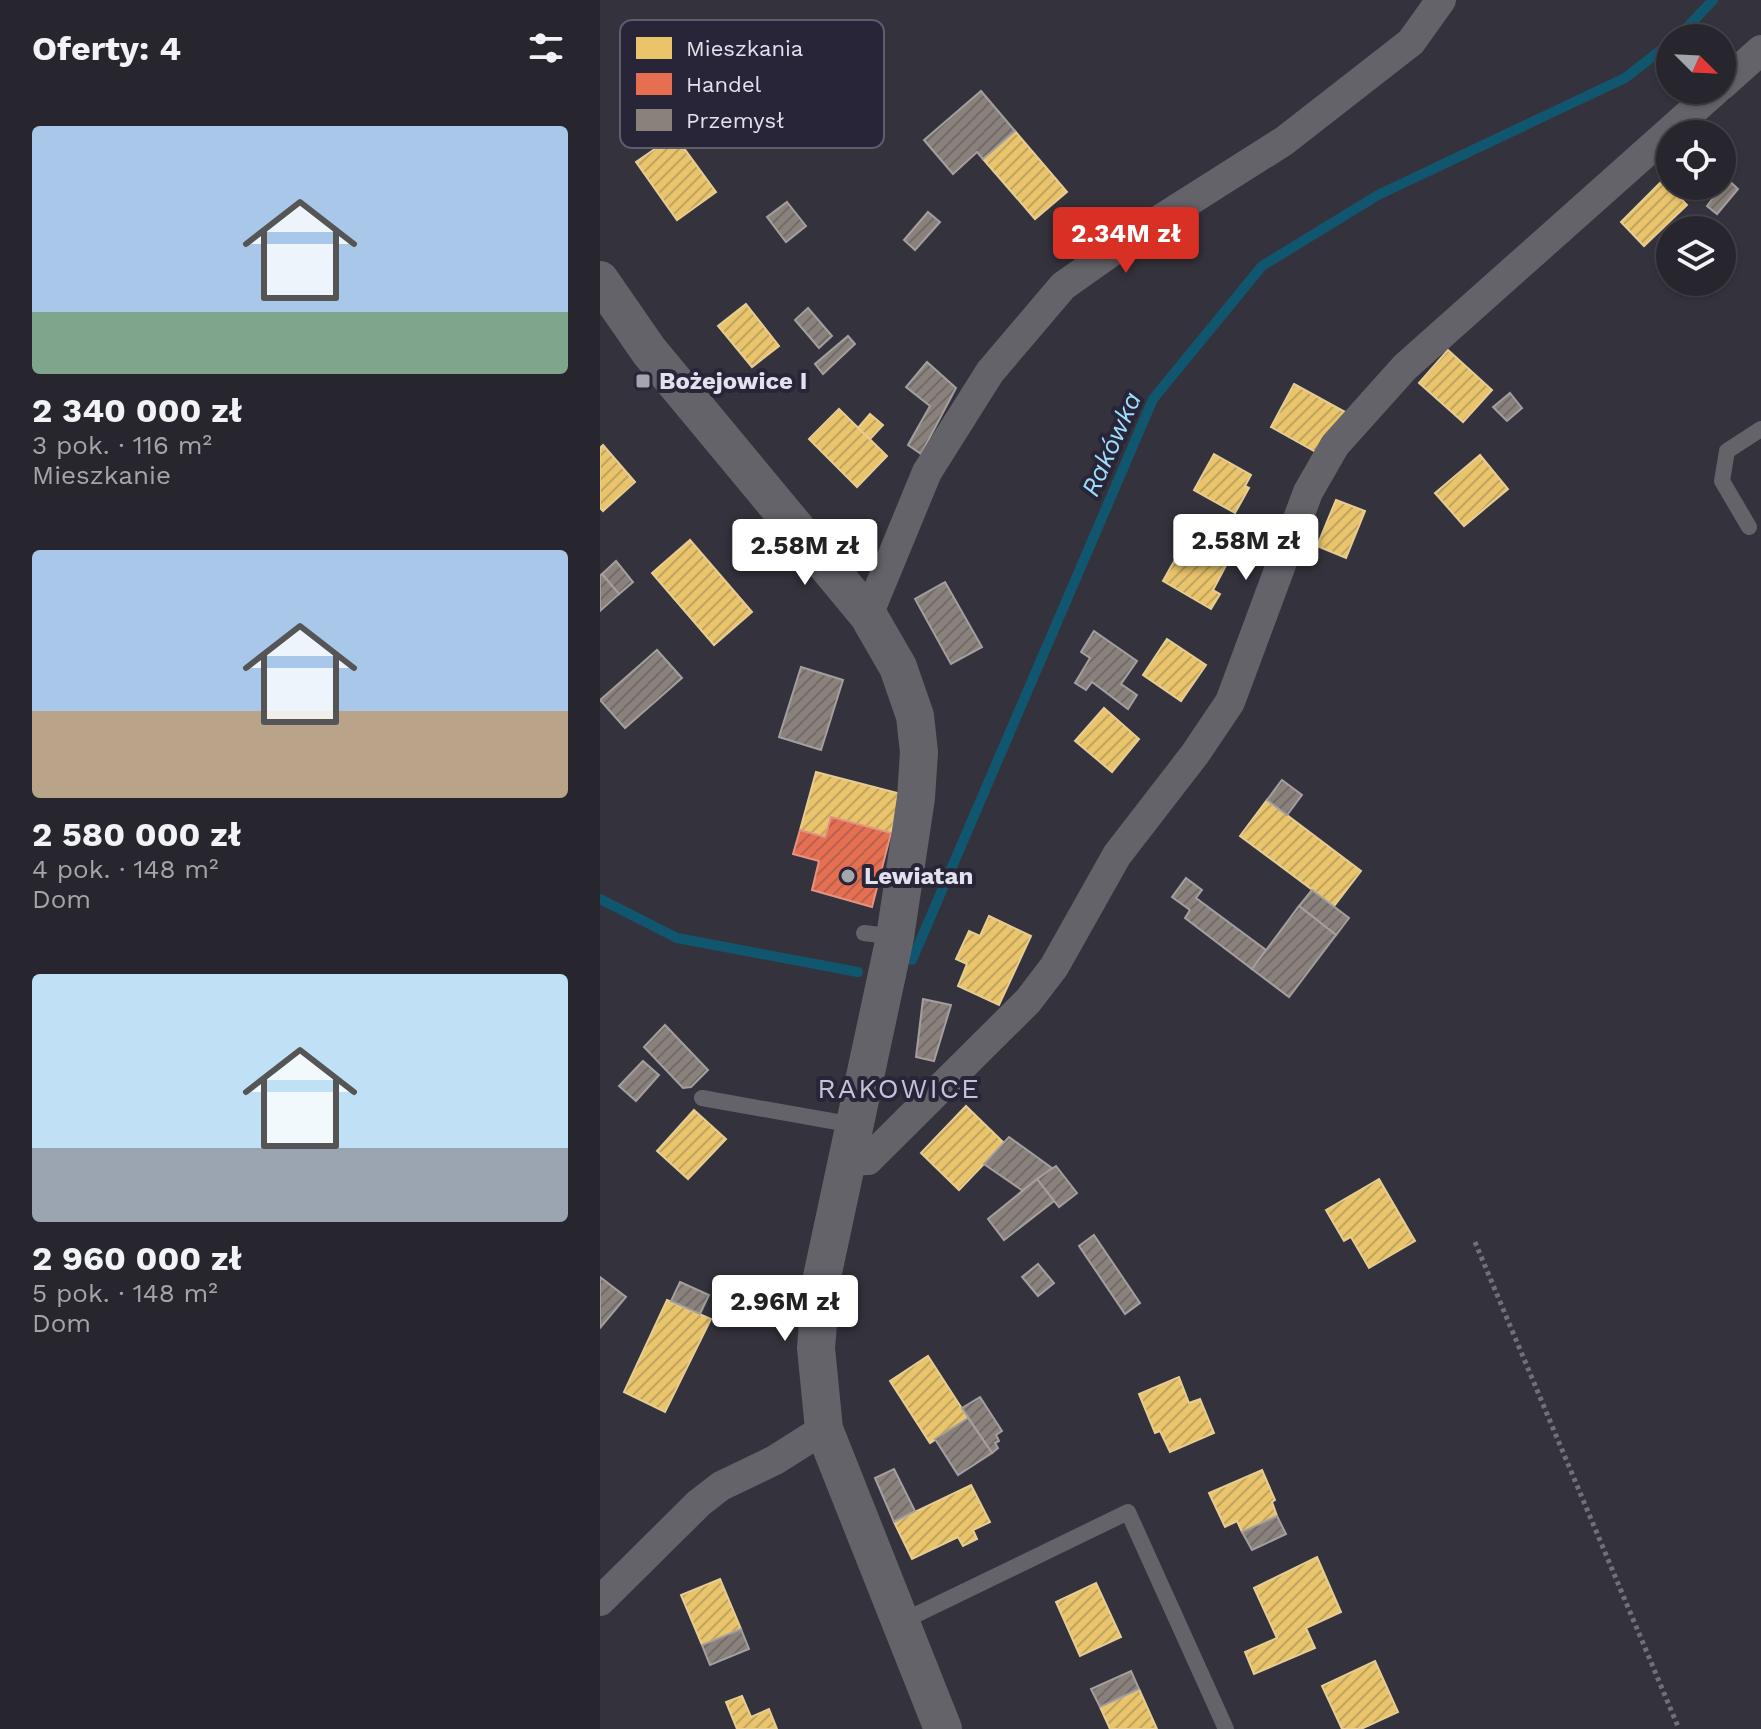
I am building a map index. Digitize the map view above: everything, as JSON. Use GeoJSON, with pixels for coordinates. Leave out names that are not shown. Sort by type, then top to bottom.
{"type":"FeatureCollection","features":[{"type":"Feature","properties":{"kind":"street"},"geometry":{"type":"LineString","coordinates":[[868,615],[927,472],[990,372],[1063,286],[1131,238],[1284,141],[1411,42],[1441,0]]}},
{"type":"Feature","properties":{"kind":"street"},"geometry":{"type":"LineString","coordinates":[[1736,72],[1761,50]]}},
{"type":"Feature","properties":{"kind":"street"},"geometry":{"type":"LineString","coordinates":[[850,1143],[868,1160],[1028,1001],[1054,967],[1117,855],[1195,754],[1230,702],[1308,492],[1335,445],[1405,367],[1700,104]]}},
{"type":"Feature","properties":{"kind":"street"},"geometry":{"type":"LineString","coordinates":[[600,280],[659,362],[868,615],[898,667],[915,716],[919,752],[916,798],[879,935],[850,1143],[822,1277],[816,1348],[824,1429],[943,1729]]}},
{"type":"Feature","properties":{"kind":"street"},"geometry":{"type":"LineString","coordinates":[[600,1601],[699,1503],[721,1486],[775,1460],[824,1429]]}},
{"type":"Feature","properties":{"kind":"lane"},"geometry":{"type":"LineString","coordinates":[[1749,527],[1722,481],[1727,451],[1761,429]]}},
{"type":"Feature","properties":{"kind":"lane"},"geometry":{"type":"LineString","coordinates":[[702,1098],[850,1143]]}},
{"type":"Feature","properties":{"kind":"lane"},"geometry":{"type":"LineString","coordinates":[[900,1623],[1128,1512],[1226,1729]]}},
{"type":"Feature","properties":{"kind":"path"},"geometry":{"type":"LineString","coordinates":[[1475,1242],[1679,1729]]}},
{"type":"Feature","properties":{"kind":"building: Mieszkania"},"geometry":{"type":"Polygon","coordinates":[[[1015,131],[1067,192],[1035,219],[983,159],[1015,131]]]}},
{"type":"Feature","properties":{"kind":"building: Mieszkania"},"geometry":{"type":"Polygon","coordinates":[[[656,148],[684,148],[716,192],[677,220],[636,162],[656,148]]]}},
{"type":"Feature","properties":{"kind":"building: Mieszkania"},"geometry":{"type":"Polygon","coordinates":[[[1656,187],[1656,200],[1682,200],[1687,205],[1675,216],[1656,216],[1656,235],[1644,246],[1621,222],[1656,187]]]}},
{"type":"Feature","properties":{"kind":"building: Mieszkania"},"geometry":{"type":"Polygon","coordinates":[[[746,304],[779,346],[752,367],[718,326],[746,304]]]}},
{"type":"Feature","properties":{"kind":"building: Mieszkania"},"geometry":{"type":"Polygon","coordinates":[[[1448,350],[1492,390],[1463,422],[1419,383],[1448,350]]]}},
{"type":"Feature","properties":{"kind":"building: Mieszkania"},"geometry":{"type":"Polygon","coordinates":[[[1294,384],[1345,412],[1321,455],[1271,427],[1294,384]]]}},
{"type":"Feature","properties":{"kind":"building: Mieszkania"},"geometry":{"type":"Polygon","coordinates":[[[839,409],[887,456],[857,487],[809,439],[839,409]]]}},
{"type":"Feature","properties":{"kind":"building: Mieszkania"},"geometry":{"type":"Polygon","coordinates":[[[870,414],[883,425],[870,439],[858,428],[870,414]]]}},
{"type":"Feature","properties":{"kind":"building: Mieszkania"},"geometry":{"type":"Polygon","coordinates":[[[603,445],[635,482],[603,511],[600,508],[600,448],[603,445]]]}},
{"type":"Feature","properties":{"kind":"building: Mieszkania"},"geometry":{"type":"Polygon","coordinates":[[[1214,454],[1251,475],[1245,486],[1249,488],[1235,513],[1194,490],[1214,454]]]}},
{"type":"Feature","properties":{"kind":"building: Mieszkania"},"geometry":{"type":"Polygon","coordinates":[[[1480,455],[1508,489],[1464,526],[1435,493],[1480,455]]]}},
{"type":"Feature","properties":{"kind":"building: Mieszkania"},"geometry":{"type":"Polygon","coordinates":[[[1336,500],[1365,511],[1346,558],[1317,546],[1336,500]]]}},
{"type":"Feature","properties":{"kind":"building: Mieszkania"},"geometry":{"type":"Polygon","coordinates":[[[1194,538],[1230,558],[1213,590],[1220,594],[1211,609],[1163,581],[1177,556],[1183,559],[1194,538]]]}},
{"type":"Feature","properties":{"kind":"building: Mieszkania"},"geometry":{"type":"Polygon","coordinates":[[[690,540],[752,612],[714,645],[652,573],[690,540]]]}},
{"type":"Feature","properties":{"kind":"building: Mieszkania"},"geometry":{"type":"Polygon","coordinates":[[[1167,639],[1206,665],[1181,701],[1143,675],[1167,639]]]}},
{"type":"Feature","properties":{"kind":"building: Mieszkania"},"geometry":{"type":"Polygon","coordinates":[[[1104,708],[1139,739],[1112,772],[1075,741],[1104,708]]]}},
{"type":"Feature","properties":{"kind":"building: Mieszkania"},"geometry":{"type":"Polygon","coordinates":[[[816,772],[901,794],[891,833],[831,817],[825,837],[800,830],[816,772]]]}},
{"type":"Feature","properties":{"kind":"building: Mieszkania"},"geometry":{"type":"Polygon","coordinates":[[[1267,800],[1361,871],[1334,906],[1240,836],[1267,800]]]}},
{"type":"Feature","properties":{"kind":"building: Mieszkania"},"geometry":{"type":"Polygon","coordinates":[[[989,916],[1031,936],[999,1005],[958,986],[967,964],[956,959],[969,931],[980,936],[989,916]]]}},
{"type":"Feature","properties":{"kind":"building: Mieszkania"},"geometry":{"type":"Polygon","coordinates":[[[966,1106],[1004,1143],[959,1190],[921,1153],[966,1106]]]}},
{"type":"Feature","properties":{"kind":"building: Mieszkania"},"geometry":{"type":"Polygon","coordinates":[[[694,1110],[726,1139],[688,1179],[657,1151],[694,1110]]]}},
{"type":"Feature","properties":{"kind":"building: Mieszkania"},"geometry":{"type":"Polygon","coordinates":[[[1379,1179],[1415,1241],[1369,1268],[1351,1237],[1344,1241],[1326,1210],[1379,1179]]]}},
{"type":"Feature","properties":{"kind":"building: Mieszkania"},"geometry":{"type":"Polygon","coordinates":[[[667,1300],[711,1319],[665,1412],[624,1392],[667,1300]]]}},
{"type":"Feature","properties":{"kind":"building: Mieszkania"},"geometry":{"type":"Polygon","coordinates":[[[928,1356],[968,1418],[930,1443],[890,1381],[928,1356]]]}},
{"type":"Feature","properties":{"kind":"building: Mieszkania"},"geometry":{"type":"Polygon","coordinates":[[[1179,1377],[1189,1403],[1200,1399],[1214,1433],[1170,1452],[1160,1431],[1155,1433],[1139,1394],[1179,1377]]]}},
{"type":"Feature","properties":{"kind":"building: Mieszkania"},"geometry":{"type":"Polygon","coordinates":[[[1262,1470],[1275,1500],[1272,1502],[1277,1516],[1242,1532],[1237,1521],[1225,1527],[1209,1493],[1262,1470]]]}},
{"type":"Feature","properties":{"kind":"building: Mieszkania"},"geometry":{"type":"Polygon","coordinates":[[[971,1485],[990,1522],[973,1530],[977,1539],[963,1546],[958,1537],[912,1559],[894,1522],[971,1485]]]}},
{"type":"Feature","properties":{"kind":"building: Mieszkania"},"geometry":{"type":"Polygon","coordinates":[[[1317,1557],[1341,1612],[1306,1628],[1315,1648],[1254,1674],[1245,1652],[1277,1638],[1254,1588],[1317,1557]]]}},
{"type":"Feature","properties":{"kind":"building: Mieszkania"},"geometry":{"type":"Polygon","coordinates":[[[720,1579],[741,1629],[702,1645],[681,1595],[720,1579]]]}},
{"type":"Feature","properties":{"kind":"building: Mieszkania"},"geometry":{"type":"Polygon","coordinates":[[[1096,1583],[1121,1637],[1080,1656],[1056,1602],[1096,1583]]]}},
{"type":"Feature","properties":{"kind":"building: Mieszkania"},"geometry":{"type":"Polygon","coordinates":[[[1375,1661],[1398,1712],[1361,1729],[1342,1729],[1322,1686],[1375,1661]]]}},
{"type":"Feature","properties":{"kind":"building: Mieszkania"},"geometry":{"type":"Polygon","coordinates":[[[1139,1689],[1157,1729],[1110,1729],[1100,1707],[1139,1689]]]}},
{"type":"Feature","properties":{"kind":"building: Mieszkania"},"geometry":{"type":"Polygon","coordinates":[[[742,1696],[751,1717],[769,1709],[777,1729],[737,1729],[726,1702],[742,1696]]]}},
{"type":"Feature","properties":{"kind":"building: Handel","name":"Lewiatan"},"geometry":{"type":"Polygon","coordinates":[[[831,817],[891,833],[872,907],[812,890],[819,861],[793,854],[800,830],[825,837],[831,817]]]}},
{"type":"Feature","properties":{"kind":"building: Przemysł"},"geometry":{"type":"Polygon","coordinates":[[[981,91],[1015,131],[983,159],[977,152],[953,174],[924,140],[981,91]]]}},
{"type":"Feature","properties":{"kind":"building: Przemysł"},"geometry":{"type":"Polygon","coordinates":[[[1712,200],[1729,200],[1717,214],[1707,206],[1712,200]]]}},
{"type":"Feature","properties":{"kind":"building: Przemysł"},"geometry":{"type":"Polygon","coordinates":[[[787,202],[806,226],[786,242],[767,217],[787,202]]]}},
{"type":"Feature","properties":{"kind":"building: Przemysł"},"geometry":{"type":"Polygon","coordinates":[[[928,212],[940,222],[915,250],[904,240],[928,212]]]}},
{"type":"Feature","properties":{"kind":"building: Przemysł"},"geometry":{"type":"Polygon","coordinates":[[[808,308],[832,336],[819,348],[795,320],[808,308]]]}},
{"type":"Feature","properties":{"kind":"building: Przemysł"},"geometry":{"type":"Polygon","coordinates":[[[848,336],[855,344],[823,374],[815,364],[848,336]]]}},
{"type":"Feature","properties":{"kind":"building: Przemysł"},"geometry":{"type":"Polygon","coordinates":[[[927,362],[956,388],[921,454],[908,445],[930,406],[906,387],[927,362]]]}},
{"type":"Feature","properties":{"kind":"building: Przemysł"},"geometry":{"type":"Polygon","coordinates":[[[1510,393],[1522,408],[1507,421],[1493,407],[1510,393]]]}},
{"type":"Feature","properties":{"kind":"building: Przemysł"},"geometry":{"type":"Polygon","coordinates":[[[616,561],[633,582],[619,594],[602,574],[616,561]]]}},
{"type":"Feature","properties":{"kind":"building: Przemysł"},"geometry":{"type":"Polygon","coordinates":[[[602,574],[619,594],[600,611],[600,576],[602,574]]]}},
{"type":"Feature","properties":{"kind":"building: Przemysł"},"geometry":{"type":"Polygon","coordinates":[[[945,582],[982,647],[951,664],[915,599],[945,582]]]}},
{"type":"Feature","properties":{"kind":"building: Przemysł"},"geometry":{"type":"Polygon","coordinates":[[[1094,631],[1137,661],[1121,684],[1137,695],[1128,709],[1092,682],[1086,690],[1075,683],[1090,658],[1081,652],[1094,631]]]}},
{"type":"Feature","properties":{"kind":"building: Przemysł"},"geometry":{"type":"Polygon","coordinates":[[[657,650],[682,678],[625,728],[600,700],[657,650]]]}},
{"type":"Feature","properties":{"kind":"building: Przemysł"},"geometry":{"type":"Polygon","coordinates":[[[801,667],[843,680],[821,750],[779,737],[801,667]]]}},
{"type":"Feature","properties":{"kind":"building: Przemysł"},"geometry":{"type":"Polygon","coordinates":[[[1282,780],[1302,795],[1287,815],[1267,800],[1282,780]]]}},
{"type":"Feature","properties":{"kind":"building: Przemysł"},"geometry":{"type":"Polygon","coordinates":[[[1186,878],[1202,890],[1196,898],[1266,950],[1252,969],[1185,918],[1190,910],[1172,897],[1186,878]]]}},
{"type":"Feature","properties":{"kind":"building: Przemysł"},"geometry":{"type":"Polygon","coordinates":[[[1312,890],[1349,918],[1336,935],[1299,906],[1312,890]]]}},
{"type":"Feature","properties":{"kind":"building: Przemysł"},"geometry":{"type":"Polygon","coordinates":[[[1299,906],[1336,935],[1289,997],[1252,969],[1299,906]]]}},
{"type":"Feature","properties":{"kind":"building: Przemysł"},"geometry":{"type":"Polygon","coordinates":[[[923,999],[951,1005],[934,1061],[916,1057],[923,999]]]}},
{"type":"Feature","properties":{"kind":"building: Przemysł"},"geometry":{"type":"Polygon","coordinates":[[[665,1025],[708,1070],[691,1087],[683,1088],[644,1047],[665,1025]]]}},
{"type":"Feature","properties":{"kind":"building: Przemysł"},"geometry":{"type":"Polygon","coordinates":[[[643,1061],[659,1075],[636,1101],[619,1086],[643,1061]]]}},
{"type":"Feature","properties":{"kind":"building: Przemysł"},"geometry":{"type":"Polygon","coordinates":[[[1009,1137],[1052,1168],[1023,1191],[984,1164],[1009,1137]]]}},
{"type":"Feature","properties":{"kind":"building: Przemysł"},"geometry":{"type":"Polygon","coordinates":[[[1056,1166],[1077,1193],[1059,1207],[1037,1179],[1056,1166]]]}},
{"type":"Feature","properties":{"kind":"building: Przemysł"},"geometry":{"type":"Polygon","coordinates":[[[1037,1179],[1054,1201],[1004,1240],[988,1219],[1037,1179]]]}},
{"type":"Feature","properties":{"kind":"building: Przemysł"},"geometry":{"type":"Polygon","coordinates":[[[1094,1235],[1140,1303],[1125,1314],[1079,1246],[1094,1235]]]}},
{"type":"Feature","properties":{"kind":"building: Przemysł"},"geometry":{"type":"Polygon","coordinates":[[[1038,1264],[1054,1283],[1038,1296],[1022,1277],[1038,1264]]]}},
{"type":"Feature","properties":{"kind":"building: Przemysł"},"geometry":{"type":"Polygon","coordinates":[[[600,1277],[626,1297],[600,1328],[600,1277]]]}},
{"type":"Feature","properties":{"kind":"building: Przemysł"},"geometry":{"type":"Polygon","coordinates":[[[680,1282],[709,1295],[700,1314],[671,1301],[680,1282]]]}},
{"type":"Feature","properties":{"kind":"building: Przemysł"},"geometry":{"type":"Polygon","coordinates":[[[980,1397],[1002,1431],[996,1435],[998,1448],[992,1453],[962,1408],[980,1397]]]}},
{"type":"Feature","properties":{"kind":"building: Przemysł"},"geometry":{"type":"Polygon","coordinates":[[[968,1418],[992,1453],[958,1475],[935,1439],[968,1418]]]}},
{"type":"Feature","properties":{"kind":"building: Przemysł"},"geometry":{"type":"Polygon","coordinates":[[[894,1469],[915,1511],[894,1522],[875,1478],[894,1469]]]}},
{"type":"Feature","properties":{"kind":"building: Przemysł"},"geometry":{"type":"Polygon","coordinates":[[[1277,1516],[1286,1534],[1252,1550],[1242,1532],[1277,1516]]]}},
{"type":"Feature","properties":{"kind":"building: Przemysł"},"geometry":{"type":"Polygon","coordinates":[[[741,1629],[749,1649],[710,1665],[702,1645],[741,1629]]]}},
{"type":"Feature","properties":{"kind":"building: Przemysł"},"geometry":{"type":"Polygon","coordinates":[[[1131,1671],[1139,1689],[1100,1707],[1091,1689],[1131,1671]]]}},
{"type":"Feature","properties":{"kind":"waterway","name":"Rakówka"},"geometry":{"type":"LineString","coordinates":[[1690,24],[1713,0]]}},
{"type":"Feature","properties":{"kind":"waterway","name":"Rakówka"},"geometry":{"type":"LineString","coordinates":[[912,960],[1153,399],[1262,266],[1378,195],[1625,78],[1656,54]]}},
{"type":"Feature","properties":{"kind":"waterway","name":"Rakówka"},"geometry":{"type":"LineString","coordinates":[[600,899],[677,938],[858,972]]}},
{"type":"Feature","properties":{"kind":"place","name":"Bożejowice I"},"geometry":{"type":"Point","coordinates":[643,381]}},
{"type":"Feature","properties":{"kind":"place","name":"Lewiatan"},"geometry":{"type":"Point","coordinates":[848,876]}},
{"type":"Feature","properties":{"kind":"district","name":"RAKOWICE"},"geometry":{"type":"Point","coordinates":[899,1088]}}]}
